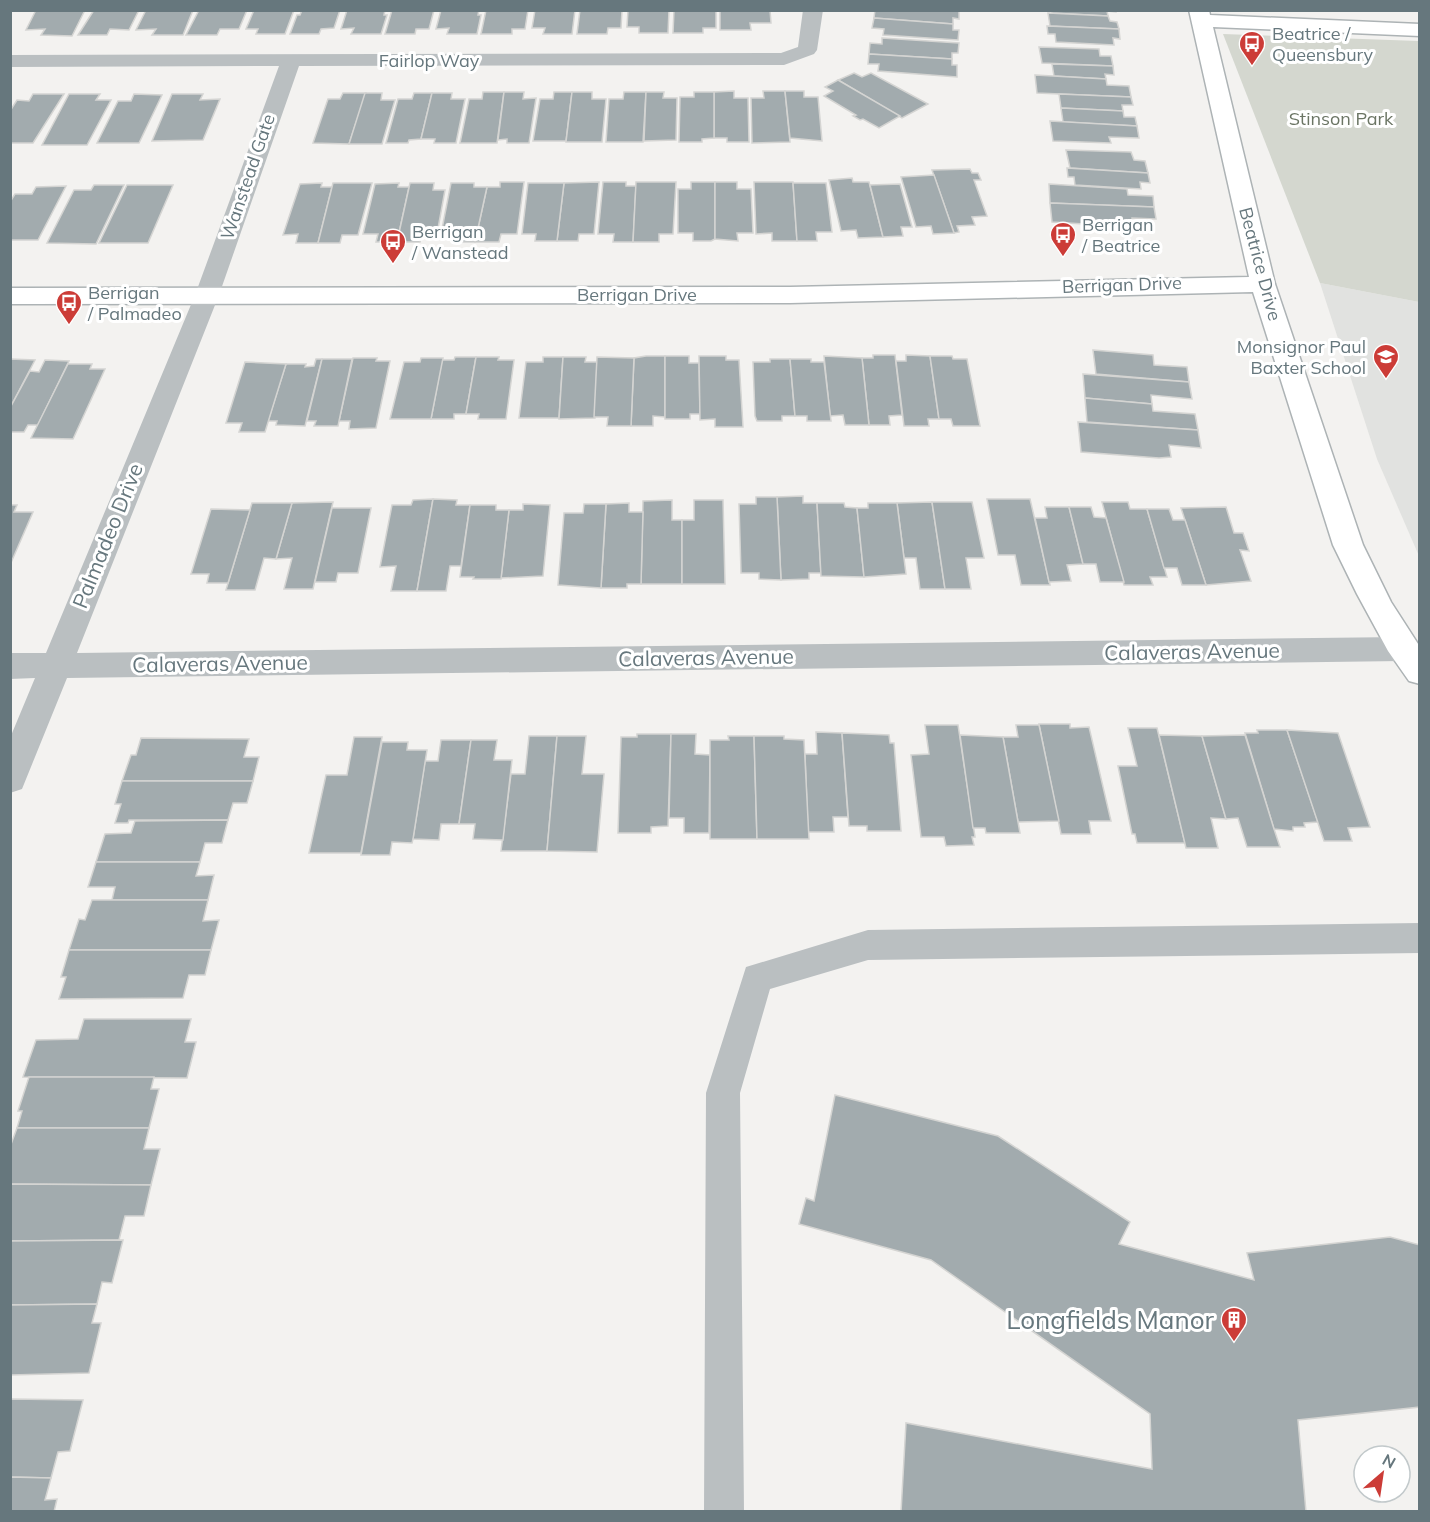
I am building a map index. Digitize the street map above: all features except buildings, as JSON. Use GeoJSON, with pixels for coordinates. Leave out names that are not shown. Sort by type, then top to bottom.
{"type":"FeatureCollection","features":[{"type":"Feature","properties":{"kind":"street","name":"Fairlop Way"},"geometry":{"type":"LineString","coordinates":[[10,61],[784,59],[807,50],[813,10]]}},
{"type":"Feature","properties":{"kind":"street"},"geometry":{"type":"LineString","coordinates":[[1201,16],[1419,30]]}},
{"type":"Feature","properties":{"kind":"street","name":"Beatrice Drive"},"geometry":{"type":"LineString","coordinates":[[1201,16],[1263,284],[1348,545],[1364,580],[1411,661]]}},
{"type":"Feature","properties":{"kind":"street","name":"Wanstead Gate"},"geometry":{"type":"LineString","coordinates":[[207,294],[291,61]]}},
{"type":"Feature","properties":{"kind":"street","name":"Berrigan Drive"},"geometry":{"type":"LineString","coordinates":[[10,296],[790,295],[1263,284]]}},
{"type":"Feature","properties":{"kind":"street","name":"Palmadeo Drive"},"geometry":{"type":"LineString","coordinates":[[10,779],[207,294]]}},
{"type":"Feature","properties":{"kind":"street","name":"Calaveras Avenue"},"geometry":{"type":"LineString","coordinates":[[10,666],[1411,661]]}},
{"type":"Feature","properties":{"kind":"lane"},"geometry":{"type":"LineString","coordinates":[[724,1512],[723,1093],[757,978],[868,945],[1419,938]]}},
{"type":"Feature","properties":{"kind":"shaded area","name":"Monsignor Paul Baxter School"},"geometry":{"type":"Polygon","coordinates":[[[1320,283],[1419,302],[1419,556],[1377,459],[1320,283]]]}},
{"type":"Feature","properties":{"kind":"green space","name":"Stinson Park"},"geometry":{"type":"Polygon","coordinates":[[[1223,34],[1419,41],[1419,302],[1320,283],[1223,34]]]}},
{"type":"Feature","properties":{"kind":"place","name":"Beatrice / Queensbury"},"geometry":{"type":"Point","coordinates":[1252,67]}},
{"type":"Feature","properties":{"kind":"place","name":"Berrigan / Beatrice"},"geometry":{"type":"Point","coordinates":[1063,258]}},
{"type":"Feature","properties":{"kind":"place","name":"Berrigan / Wanstead"},"geometry":{"type":"Point","coordinates":[393,265]}},
{"type":"Feature","properties":{"kind":"place","name":"Berrigan / Palmadeo"},"geometry":{"type":"Point","coordinates":[69,326]}},
{"type":"Feature","properties":{"kind":"place","name":"Monsignor Paul Baxter School"},"geometry":{"type":"Point","coordinates":[1386,380]}},
{"type":"Feature","properties":{"kind":"place","name":"Longfields Manor"},"geometry":{"type":"Point","coordinates":[1234,1343]}}]}
